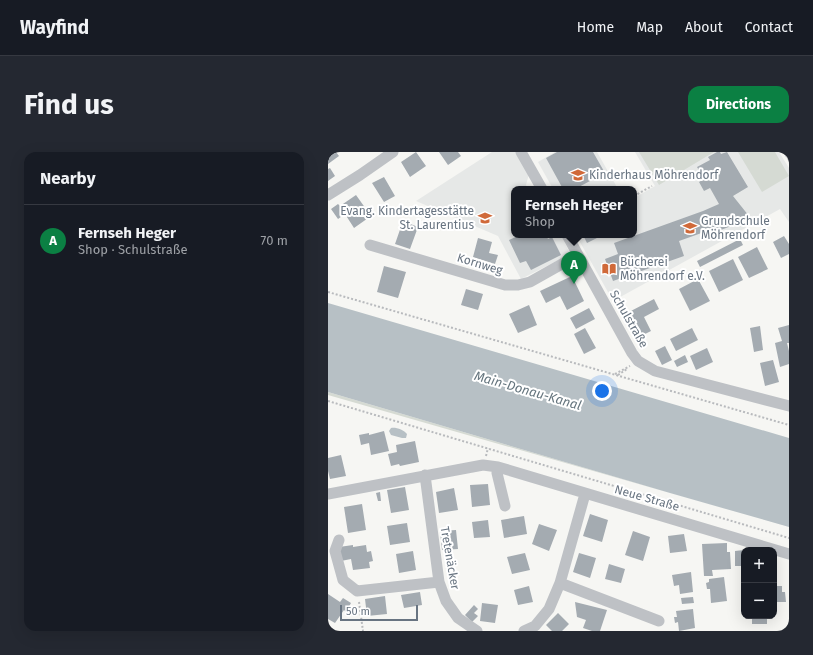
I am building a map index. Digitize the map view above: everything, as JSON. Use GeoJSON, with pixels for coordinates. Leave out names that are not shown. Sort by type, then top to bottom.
{"type":"FeatureCollection","features":[{"type":"Feature","properties":{"kind":"street"},"geometry":{"type":"LineString","coordinates":[[328,195],[393,152]]}},
{"type":"Feature","properties":{"kind":"street"},"geometry":{"type":"LineString","coordinates":[[524,153],[540,186]]}},
{"type":"Feature","properties":{"kind":"street","name":"Schulstraße"},"geometry":{"type":"LineString","coordinates":[[569,238],[632,353],[638,361],[655,371],[789,406]]}},
{"type":"Feature","properties":{"kind":"street","name":"Kornweg"},"geometry":{"type":"LineString","coordinates":[[370,245],[505,285],[518,285],[530,282],[578,255]]}},
{"type":"Feature","properties":{"kind":"street","name":"Neue Straße"},"geometry":{"type":"LineString","coordinates":[[328,494],[483,465],[498,467],[789,554]]}},
{"type":"Feature","properties":{"kind":"street"},"geometry":{"type":"LineString","coordinates":[[498,467],[497,473],[505,506]]}},
{"type":"Feature","properties":{"kind":"street","name":"Tretenäcker"},"geometry":{"type":"LineString","coordinates":[[425,476],[439,582],[446,601],[458,618],[477,631]]}},
{"type":"Feature","properties":{"kind":"street"},"geometry":{"type":"LineString","coordinates":[[524,631],[537,629],[549,609],[560,583],[585,494]]}},
{"type":"Feature","properties":{"kind":"street"},"geometry":{"type":"LineString","coordinates":[[339,540],[336,551],[343,580],[357,591],[439,582]]}},
{"type":"Feature","properties":{"kind":"street"},"geometry":{"type":"LineString","coordinates":[[560,583],[659,621]]}},
{"type":"Feature","properties":{"kind":"path"},"geometry":{"type":"LineString","coordinates":[[784,152],[789,160]]}},
{"type":"Feature","properties":{"kind":"path"},"geometry":{"type":"LineString","coordinates":[[637,194],[652,186]]}},
{"type":"Feature","properties":{"kind":"path"},"geometry":{"type":"LineString","coordinates":[[328,292],[789,425]]}},
{"type":"Feature","properties":{"kind":"path"},"geometry":{"type":"LineString","coordinates":[[616,375],[638,361]]}},
{"type":"Feature","properties":{"kind":"path"},"geometry":{"type":"LineString","coordinates":[[328,400],[789,538]]}},
{"type":"Feature","properties":{"kind":"path"},"geometry":{"type":"LineString","coordinates":[[357,591],[363,631]]}},
{"type":"Feature","properties":{"kind":"shaded area","name":"Evang. Kindertagesstätte St. Laurentius"},"geometry":{"type":"Polygon","coordinates":[[[492,152],[516,152],[529,174],[526,186],[511,186],[511,238],[562,238],[569,251],[567,256],[521,279],[498,236],[416,201],[492,152]]]}},
{"type":"Feature","properties":{"kind":"shaded area","name":"Kinderhaus Möhrendorf"},"geometry":{"type":"Polygon","coordinates":[[[555,152],[597,152],[616,186],[551,186],[538,162],[555,152]]]}},
{"type":"Feature","properties":{"kind":"shaded area","name":"Grundschule Möhrendorf"},"geometry":{"type":"Polygon","coordinates":[[[635,152],[779,152],[789,168],[789,222],[780,209],[613,301],[578,238],[637,238],[637,196],[655,186],[635,152]]]}},
{"type":"Feature","properties":{"kind":"shaded area"},"geometry":{"type":"Polygon","coordinates":[[[639,152],[714,152],[659,185],[639,152]]]}},
{"type":"Feature","properties":{"kind":"shaded area"},"geometry":{"type":"Polygon","coordinates":[[[738,152],[775,152],[789,176],[762,192],[738,152]]]}},
{"type":"Feature","properties":{"kind":"shaded area"},"geometry":{"type":"Polygon","coordinates":[[[328,392],[670,493],[328,395],[328,392]]]}},
{"type":"Feature","properties":{"kind":"water","name":"Main-Donau-Kanal"},"geometry":{"type":"Polygon","coordinates":[[[328,303],[789,438],[789,527],[328,392],[328,303]]]}},
{"type":"Feature","properties":{"kind":"water"},"geometry":{"type":"Polygon","coordinates":[[[391,428],[397,428],[404,431],[407,434],[406,438],[391,435],[389,431],[391,428]]]}},
{"type":"Feature","properties":{"kind":"building"},"geometry":{"type":"Polygon","coordinates":[[[328,152],[336,152],[339,156],[328,164],[328,152]]]}},
{"type":"Feature","properties":{"kind":"building"},"geometry":{"type":"Polygon","coordinates":[[[416,152],[426,166],[410,177],[401,162],[416,152]]]}},
{"type":"Feature","properties":{"kind":"building"},"geometry":{"type":"Polygon","coordinates":[[[439,152],[458,152],[461,156],[448,165],[439,152]]]}},
{"type":"Feature","properties":{"kind":"building","name":"Kinderhaus Möhrendorf"},"geometry":{"type":"Polygon","coordinates":[[[557,152],[593,152],[605,173],[581,186],[561,186],[546,158],[557,152]]]}},
{"type":"Feature","properties":{"kind":"building"},"geometry":{"type":"Polygon","coordinates":[[[717,152],[720,152],[721,154],[727,152],[748,187],[733,196],[749,216],[734,225],[710,234],[710,230],[679,241],[684,256],[613,281],[605,259],[618,254],[614,243],[628,238],[637,238],[637,235],[719,204],[710,188],[704,191],[699,182],[704,179],[697,167],[710,160],[708,157],[717,152]]]}},
{"type":"Feature","properties":{"kind":"building"},"geometry":{"type":"Polygon","coordinates":[[[330,168],[335,176],[328,181],[328,169],[330,168]]]}},
{"type":"Feature","properties":{"kind":"building"},"geometry":{"type":"Polygon","coordinates":[[[384,177],[395,196],[384,202],[372,183],[384,177]]]}},
{"type":"Feature","properties":{"kind":"building"},"geometry":{"type":"Polygon","coordinates":[[[356,195],[371,216],[354,228],[345,214],[338,219],[331,209],[338,204],[340,206],[356,195]]]}},
{"type":"Feature","properties":{"kind":"building"},"geometry":{"type":"Polygon","coordinates":[[[403,221],[418,227],[410,249],[395,244],[403,221]]]}},
{"type":"Feature","properties":{"kind":"building"},"geometry":{"type":"Polygon","coordinates":[[[784,236],[789,244],[789,254],[781,258],[773,242],[784,236]]]}},
{"type":"Feature","properties":{"kind":"building"},"geometry":{"type":"Polygon","coordinates":[[[478,238],[492,242],[489,253],[498,255],[495,264],[473,257],[478,238]]]}},
{"type":"Feature","properties":{"kind":"building"},"geometry":{"type":"Polygon","coordinates":[[[513,238],[552,238],[561,255],[531,270],[526,261],[520,263],[509,240],[513,238]]]}},
{"type":"Feature","properties":{"kind":"building"},"geometry":{"type":"Polygon","coordinates":[[[584,238],[597,238],[587,243],[584,238]]]}},
{"type":"Feature","properties":{"kind":"building"},"geometry":{"type":"Polygon","coordinates":[[[740,239],[743,245],[700,267],[697,261],[740,239]]]}},
{"type":"Feature","properties":{"kind":"building"},"geometry":{"type":"Polygon","coordinates":[[[757,247],[768,269],[749,278],[738,257],[757,247]]]}},
{"type":"Feature","properties":{"kind":"building"},"geometry":{"type":"Polygon","coordinates":[[[733,259],[743,280],[719,292],[709,271],[733,259]]]}},
{"type":"Feature","properties":{"kind":"building"},"geometry":{"type":"Polygon","coordinates":[[[384,266],[406,272],[398,298],[377,292],[384,266]]]}},
{"type":"Feature","properties":{"kind":"building"},"geometry":{"type":"Polygon","coordinates":[[[572,276],[584,301],[567,310],[560,296],[546,303],[540,291],[572,276]]]}},
{"type":"Feature","properties":{"kind":"building"},"geometry":{"type":"Polygon","coordinates":[[[698,279],[710,301],[690,311],[679,289],[698,279]]]}},
{"type":"Feature","properties":{"kind":"building"},"geometry":{"type":"Polygon","coordinates":[[[466,289],[483,294],[478,310],[461,305],[466,289]]]}},
{"type":"Feature","properties":{"kind":"building"},"geometry":{"type":"Polygon","coordinates":[[[654,299],[659,309],[644,317],[651,331],[639,337],[627,313],[654,299]]]}},
{"type":"Feature","properties":{"kind":"building"},"geometry":{"type":"Polygon","coordinates":[[[529,305],[537,325],[518,333],[509,314],[529,305]]]}},
{"type":"Feature","properties":{"kind":"building"},"geometry":{"type":"Polygon","coordinates":[[[589,308],[595,319],[576,329],[570,318],[589,308]]]}},
{"type":"Feature","properties":{"kind":"building"},"geometry":{"type":"Polygon","coordinates":[[[789,325],[789,343],[787,343],[789,351],[789,364],[780,367],[775,343],[782,341],[778,328],[789,325]]]}},
{"type":"Feature","properties":{"kind":"building"},"geometry":{"type":"Polygon","coordinates":[[[760,326],[763,350],[754,352],[750,328],[760,326]]]}},
{"type":"Feature","properties":{"kind":"building"},"geometry":{"type":"Polygon","coordinates":[[[585,328],[596,348],[584,354],[574,334],[585,328]]]}},
{"type":"Feature","properties":{"kind":"building"},"geometry":{"type":"Polygon","coordinates":[[[692,328],[698,340],[676,351],[670,339],[692,328]]]}},
{"type":"Feature","properties":{"kind":"building"},"geometry":{"type":"Polygon","coordinates":[[[665,346],[672,360],[662,365],[655,351],[665,346]]]}},
{"type":"Feature","properties":{"kind":"building"},"geometry":{"type":"Polygon","coordinates":[[[707,348],[713,362],[696,370],[690,356],[707,348]]]}},
{"type":"Feature","properties":{"kind":"building"},"geometry":{"type":"Polygon","coordinates":[[[685,355],[688,362],[677,367],[674,361],[685,355]]]}},
{"type":"Feature","properties":{"kind":"building"},"geometry":{"type":"Polygon","coordinates":[[[773,360],[779,382],[765,386],[760,363],[773,360]]]}},
{"type":"Feature","properties":{"kind":"building"},"geometry":{"type":"Polygon","coordinates":[[[384,431],[389,451],[371,455],[369,443],[361,445],[359,435],[369,433],[369,435],[384,431]]]}},
{"type":"Feature","properties":{"kind":"building"},"geometry":{"type":"Polygon","coordinates":[[[415,441],[419,462],[400,466],[399,464],[391,466],[388,454],[397,452],[396,445],[415,441]]]}},
{"type":"Feature","properties":{"kind":"building"},"geometry":{"type":"Polygon","coordinates":[[[341,455],[346,476],[330,479],[328,471],[328,458],[341,455]]]}},
{"type":"Feature","properties":{"kind":"building"},"geometry":{"type":"Polygon","coordinates":[[[488,484],[490,505],[472,507],[470,485],[488,484]]]}},
{"type":"Feature","properties":{"kind":"building"},"geometry":{"type":"Polygon","coordinates":[[[405,487],[409,510],[391,513],[387,490],[405,487]]]}},
{"type":"Feature","properties":{"kind":"building"},"geometry":{"type":"Polygon","coordinates":[[[454,488],[458,510],[439,513],[436,492],[454,488]]]}},
{"type":"Feature","properties":{"kind":"building"},"geometry":{"type":"Polygon","coordinates":[[[380,492],[381,501],[378,501],[376,493],[380,492]]]}},
{"type":"Feature","properties":{"kind":"building"},"geometry":{"type":"Polygon","coordinates":[[[362,504],[366,530],[348,533],[344,507],[362,504]]]}},
{"type":"Feature","properties":{"kind":"building"},"geometry":{"type":"Polygon","coordinates":[[[590,514],[608,520],[602,542],[583,536],[590,514]]]}},
{"type":"Feature","properties":{"kind":"building"},"geometry":{"type":"Polygon","coordinates":[[[524,516],[527,534],[504,538],[501,520],[524,516]]]}},
{"type":"Feature","properties":{"kind":"building"},"geometry":{"type":"Polygon","coordinates":[[[488,520],[490,537],[474,538],[472,522],[488,520]]]}},
{"type":"Feature","properties":{"kind":"building"},"geometry":{"type":"Polygon","coordinates":[[[407,523],[410,542],[390,545],[387,526],[407,523]]]}},
{"type":"Feature","properties":{"kind":"building"},"geometry":{"type":"Polygon","coordinates":[[[539,524],[557,530],[549,551],[532,544],[539,524]]]}},
{"type":"Feature","properties":{"kind":"building"},"geometry":{"type":"Polygon","coordinates":[[[456,530],[458,549],[442,550],[440,531],[456,530]]]}},
{"type":"Feature","properties":{"kind":"building"},"geometry":{"type":"Polygon","coordinates":[[[633,531],[650,537],[643,561],[625,555],[633,531]]]}},
{"type":"Feature","properties":{"kind":"building"},"geometry":{"type":"Polygon","coordinates":[[[684,534],[687,551],[670,553],[668,536],[684,534]]]}},
{"type":"Feature","properties":{"kind":"building"},"geometry":{"type":"Polygon","coordinates":[[[727,543],[727,552],[730,552],[731,569],[712,570],[713,576],[704,576],[702,544],[727,543]]]}},
{"type":"Feature","properties":{"kind":"building"},"geometry":{"type":"Polygon","coordinates":[[[353,545],[353,547],[366,545],[367,552],[371,551],[373,561],[369,562],[370,568],[353,570],[351,559],[341,561],[339,547],[353,545]]]}},
{"type":"Feature","properties":{"kind":"building"},"geometry":{"type":"Polygon","coordinates":[[[741,550],[741,566],[735,566],[735,551],[741,550]]]}},
{"type":"Feature","properties":{"kind":"building"},"geometry":{"type":"Polygon","coordinates":[[[413,551],[416,570],[399,573],[396,554],[413,551]]]}},
{"type":"Feature","properties":{"kind":"building"},"geometry":{"type":"Polygon","coordinates":[[[525,553],[530,570],[512,574],[507,557],[525,553]]]}},
{"type":"Feature","properties":{"kind":"building"},"geometry":{"type":"Polygon","coordinates":[[[579,553],[596,558],[590,578],[573,572],[579,553]]]}},
{"type":"Feature","properties":{"kind":"building"},"geometry":{"type":"Polygon","coordinates":[[[609,564],[625,569],[621,583],[605,579],[609,564]]]}},
{"type":"Feature","properties":{"kind":"building"},"geometry":{"type":"Polygon","coordinates":[[[691,572],[693,592],[680,594],[679,585],[674,586],[672,575],[691,572]]]}},
{"type":"Feature","properties":{"kind":"building"},"geometry":{"type":"Polygon","coordinates":[[[724,577],[727,601],[711,603],[710,589],[707,589],[706,583],[709,582],[709,579],[724,577]]]}},
{"type":"Feature","properties":{"kind":"building"},"geometry":{"type":"Polygon","coordinates":[[[529,586],[533,602],[518,605],[514,590],[529,586]]]}},
{"type":"Feature","properties":{"kind":"building"},"geometry":{"type":"Polygon","coordinates":[[[777,586],[782,586],[782,592],[785,592],[786,602],[777,602],[777,586]]]}},
{"type":"Feature","properties":{"kind":"building"},"geometry":{"type":"Polygon","coordinates":[[[420,592],[422,605],[404,608],[401,595],[420,592]]]}},
{"type":"Feature","properties":{"kind":"building"},"geometry":{"type":"Polygon","coordinates":[[[328,594],[340,602],[343,598],[351,603],[346,612],[344,610],[335,623],[328,619],[328,594]]]}},
{"type":"Feature","properties":{"kind":"building"},"geometry":{"type":"Polygon","coordinates":[[[385,596],[387,614],[367,616],[365,599],[385,596]]]}},
{"type":"Feature","properties":{"kind":"building"},"geometry":{"type":"Polygon","coordinates":[[[693,597],[694,603],[682,604],[681,598],[693,597]]]}},
{"type":"Feature","properties":{"kind":"building"},"geometry":{"type":"Polygon","coordinates":[[[575,602],[607,610],[600,631],[592,631],[583,628],[586,620],[577,617],[575,602]]]}},
{"type":"Feature","properties":{"kind":"building"},"geometry":{"type":"Polygon","coordinates":[[[482,603],[498,605],[495,623],[480,621],[482,603]]]}},
{"type":"Feature","properties":{"kind":"building"},"geometry":{"type":"Polygon","coordinates":[[[474,605],[478,609],[474,613],[478,616],[472,622],[465,615],[474,605]]]}},
{"type":"Feature","properties":{"kind":"building"},"geometry":{"type":"Polygon","coordinates":[[[693,609],[695,628],[679,631],[678,622],[675,623],[674,617],[677,617],[676,611],[693,609]]]}},
{"type":"Feature","properties":{"kind":"building"},"geometry":{"type":"Polygon","coordinates":[[[558,613],[569,624],[562,631],[552,631],[546,625],[558,613]]]}},
{"type":"Feature","properties":{"kind":"building"},"geometry":{"type":"Polygon","coordinates":[[[752,619],[767,619],[767,624],[752,624],[752,619]]]}},
{"type":"Feature","properties":{"kind":"place","name":"Kinderhaus Möhrendorf"},"geometry":{"type":"Point","coordinates":[578,175]}},
{"type":"Feature","properties":{"kind":"place","name":"Evang. Kindertagesstätte St. Laurentius"},"geometry":{"type":"Point","coordinates":[485,218]}},
{"type":"Feature","properties":{"kind":"place","name":"Grundschule Möhrendorf"},"geometry":{"type":"Point","coordinates":[690,228]}},
{"type":"Feature","properties":{"kind":"place","name":"Bücherei Möhrendorf e.V."},"geometry":{"type":"Point","coordinates":[609,269]}},
{"type":"Feature","properties":{"kind":"place","name":"Fernseh Heger"},"geometry":{"type":"Point","coordinates":[574,284]}}]}
